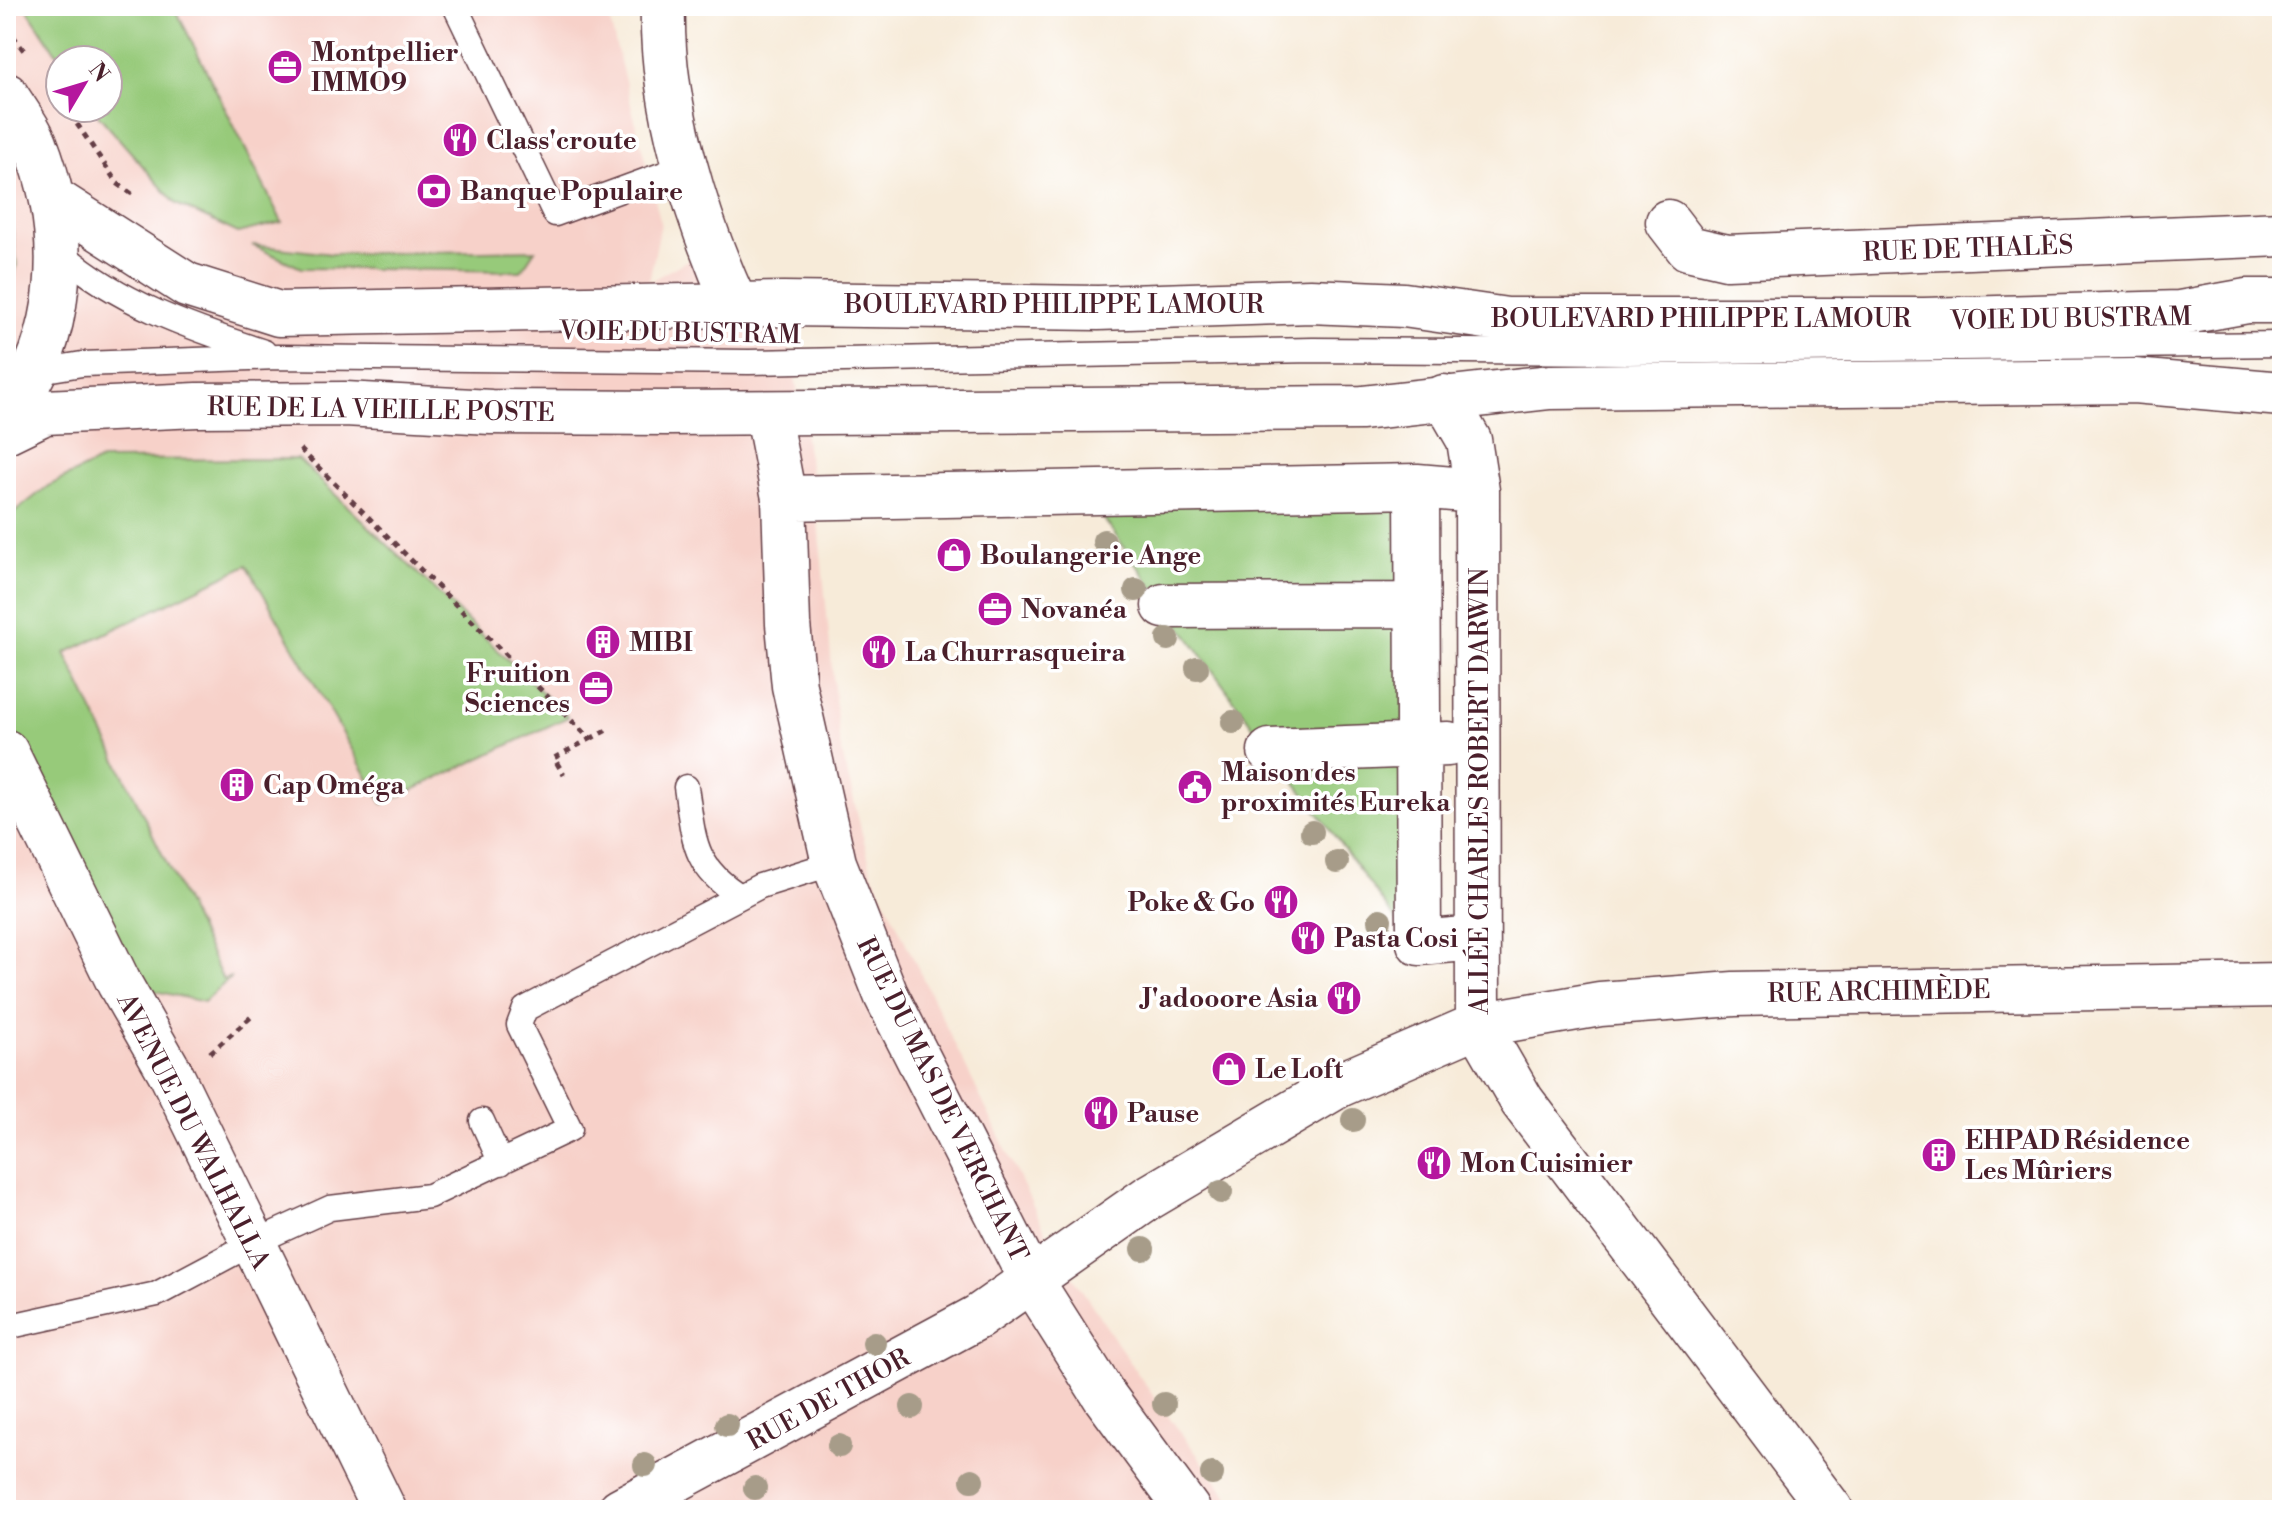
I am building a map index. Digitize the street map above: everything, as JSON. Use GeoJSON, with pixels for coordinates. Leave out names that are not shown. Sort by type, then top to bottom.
{"type":"FeatureCollection","features":[{"type":"Feature","properties":{"kind":"street"},"geometry":{"type":"LineString","coordinates":[[53,199],[187,285],[279,314],[736,306],[683,167],[662,29],[663,6]]}},
{"type":"Feature","properties":{"kind":"street"},"geometry":{"type":"LineString","coordinates":[[6,95],[34,140],[53,199],[59,251],[56,303],[42,353],[6,419]]}},
{"type":"Feature","properties":{"kind":"street","name":"RUE DE THALÈS"},"geometry":{"type":"LineString","coordinates":[[1668,222],[1688,248],[1727,257],[2282,234]]}},
{"type":"Feature","properties":{"kind":"street","name":"BOULEVARD PHILIPPE LAMOUR"},"geometry":{"type":"LineString","coordinates":[[736,306],[1098,308],[1310,301],[1404,305],[1507,320],[1924,320],[2180,313],[2247,301],[2282,301]]}},
{"type":"Feature","properties":{"kind":"street"},"geometry":{"type":"LineString","coordinates":[[761,413],[1362,408],[1550,387],[2134,381],[2282,394]]}},
{"type":"Feature","properties":{"kind":"street","name":"ALLÉE CHARLES ROBERT DARWIN"},"geometry":{"type":"LineString","coordinates":[[1444,397],[1469,440],[1477,491],[1480,744],[1478,1025],[1522,1101],[1831,1510]]}},
{"type":"Feature","properties":{"kind":"street","name":"RUE DE LA VIEILLE POSTE"},"geometry":{"type":"LineString","coordinates":[[6,431],[45,412],[197,405],[345,404],[491,412],[761,413]]}},
{"type":"Feature","properties":{"kind":"street","name":"RUE DU MAS DE VERCHANT"},"geometry":{"type":"LineString","coordinates":[[761,413],[770,426],[784,498],[788,624],[794,686],[834,863],[886,995],[1032,1282],[1105,1397],[1188,1510]]}},
{"type":"Feature","properties":{"kind":"street"},"geometry":{"type":"LineString","coordinates":[[1417,486],[1421,743],[1419,943],[1477,938]]}},
{"type":"Feature","properties":{"kind":"street"},"geometry":{"type":"LineString","coordinates":[[784,498],[1417,486],[1477,491]]}},
{"type":"Feature","properties":{"kind":"street"},"geometry":{"type":"LineString","coordinates":[[1164,606],[1417,605]]}},
{"type":"Feature","properties":{"kind":"street"},"geometry":{"type":"LineString","coordinates":[[1270,751],[1421,743],[1480,744]]}},
{"type":"Feature","properties":{"kind":"street","name":"AVENUE DU WALHALLA"},"geometry":{"type":"LineString","coordinates":[[6,752],[119,983],[171,1074],[251,1244],[384,1510]]}},
{"type":"Feature","properties":{"kind":"street","name":"RUE ARCHIMÈDE"},"geometry":{"type":"LineString","coordinates":[[1032,1282],[1148,1198],[1339,1085],[1478,1025],[1600,1004],[1734,994],[2282,985]]}},
{"type":"Feature","properties":{"kind":"street","name":"RUE DE THOR"},"geometry":{"type":"LineString","coordinates":[[620,1510],[965,1324],[1032,1282]]}},
{"type":"Feature","properties":{"kind":"lane"},"geometry":{"type":"LineString","coordinates":[[455,6],[555,214],[683,167]]}},
{"type":"Feature","properties":{"kind":"lane","name":"VOIE DU BUSTRAM"},"geometry":{"type":"LineString","coordinates":[[59,251],[83,271],[146,308],[194,329],[278,357]]}},
{"type":"Feature","properties":{"kind":"lane","name":"VOIE DU BUSTRAM"},"geometry":{"type":"LineString","coordinates":[[33,372],[82,364],[278,357],[749,362],[1313,350],[1628,352],[2282,344]]}},
{"type":"Feature","properties":{"kind":"lane"},"geometry":{"type":"LineString","coordinates":[[686,787],[696,853],[715,880],[740,896]]}},
{"type":"Feature","properties":{"kind":"lane"},"geometry":{"type":"LineString","coordinates":[[6,1327],[157,1294],[251,1244],[330,1208],[429,1196],[570,1129],[519,1025],[525,1009],[760,886],[834,863]]}},
{"type":"Feature","properties":{"kind":"lane"},"geometry":{"type":"LineString","coordinates":[[482,1121],[501,1163]]}},
{"type":"Feature","properties":{"kind":"path"},"geometry":{"type":"LineString","coordinates":[[76,124],[117,183],[140,199]]}},
{"type":"Feature","properties":{"kind":"path"},"geometry":{"type":"LineString","coordinates":[[290,440],[590,739]]}},
{"type":"Feature","properties":{"kind":"path"},"geometry":{"type":"LineString","coordinates":[[564,775],[554,758],[607,730]]}},
{"type":"Feature","properties":{"kind":"shaded area"},"geometry":{"type":"Polygon","coordinates":[[[6,6],[606,6],[661,223],[649,282],[693,257],[783,304],[817,510],[839,741],[872,873],[1052,1245],[1144,1383],[1238,1510],[6,1510],[6,6]]]}},
{"type":"Feature","properties":{"kind":"green space"},"geometry":{"type":"Polygon","coordinates":[[[25,6],[174,6],[282,222],[238,233],[176,204],[106,124],[124,124],[124,44],[50,44],[25,6]]]}},
{"type":"Feature","properties":{"kind":"green space"},"geometry":{"type":"Polygon","coordinates":[[[6,187],[17,263],[6,324],[6,187]]]}},
{"type":"Feature","properties":{"kind":"green space"},"geometry":{"type":"Polygon","coordinates":[[[252,245],[332,254],[535,250],[521,271],[301,268],[252,245]]]}},
{"type":"Feature","properties":{"kind":"green space"},"geometry":{"type":"Polygon","coordinates":[[[298,459],[568,717],[383,804],[247,565],[65,653],[223,980],[231,977],[204,1002],[119,983],[6,713],[6,519],[48,486],[101,460],[298,459]]]}},
{"type":"Feature","properties":{"kind":"green space"},"geometry":{"type":"Polygon","coordinates":[[[1088,497],[1396,499],[1406,732],[1262,739],[1088,497]]]}},
{"type":"Feature","properties":{"kind":"green space"},"geometry":{"type":"Polygon","coordinates":[[[1410,757],[1400,926],[1278,758],[1410,757]]]}},
{"type":"Feature","properties":{"kind":"place","name":"Montpellier IMMO9"},"geometry":{"type":"Point","coordinates":[285,67]}},
{"type":"Feature","properties":{"kind":"place","name":"Class'croute"},"geometry":{"type":"Point","coordinates":[460,140]}},
{"type":"Feature","properties":{"kind":"place","name":"Banque Populaire"},"geometry":{"type":"Point","coordinates":[434,191]}},
{"type":"Feature","properties":{"kind":"place","name":"Boulangerie Ange"},"geometry":{"type":"Point","coordinates":[954,555]}},
{"type":"Feature","properties":{"kind":"place","name":"Novanéa"},"geometry":{"type":"Point","coordinates":[995,609]}},
{"type":"Feature","properties":{"kind":"place","name":"MIBI"},"geometry":{"type":"Point","coordinates":[603,642]}},
{"type":"Feature","properties":{"kind":"place","name":"La Churrasqueira"},"geometry":{"type":"Point","coordinates":[879,652]}},
{"type":"Feature","properties":{"kind":"place","name":"Fruition Sciences"},"geometry":{"type":"Point","coordinates":[596,688]}},
{"type":"Feature","properties":{"kind":"place","name":"Cap Oméga"},"geometry":{"type":"Point","coordinates":[237,785]}},
{"type":"Feature","properties":{"kind":"place","name":"Maison des proximités Eureka"},"geometry":{"type":"Point","coordinates":[1195,787]}},
{"type":"Feature","properties":{"kind":"place","name":"Poke & Go"},"geometry":{"type":"Point","coordinates":[1281,902]}},
{"type":"Feature","properties":{"kind":"place","name":"Pasta Cosi"},"geometry":{"type":"Point","coordinates":[1308,938]}},
{"type":"Feature","properties":{"kind":"place","name":"J'adooore Asia"},"geometry":{"type":"Point","coordinates":[1344,998]}},
{"type":"Feature","properties":{"kind":"place","name":"Le Loft"},"geometry":{"type":"Point","coordinates":[1229,1069]}},
{"type":"Feature","properties":{"kind":"place","name":"Pause"},"geometry":{"type":"Point","coordinates":[1101,1113]}},
{"type":"Feature","properties":{"kind":"place","name":"EHPAD Résidence Les Mûriers"},"geometry":{"type":"Point","coordinates":[1939,1155]}},
{"type":"Feature","properties":{"kind":"place","name":"Mon Cuisinier"},"geometry":{"type":"Point","coordinates":[1434,1163]}}]}
